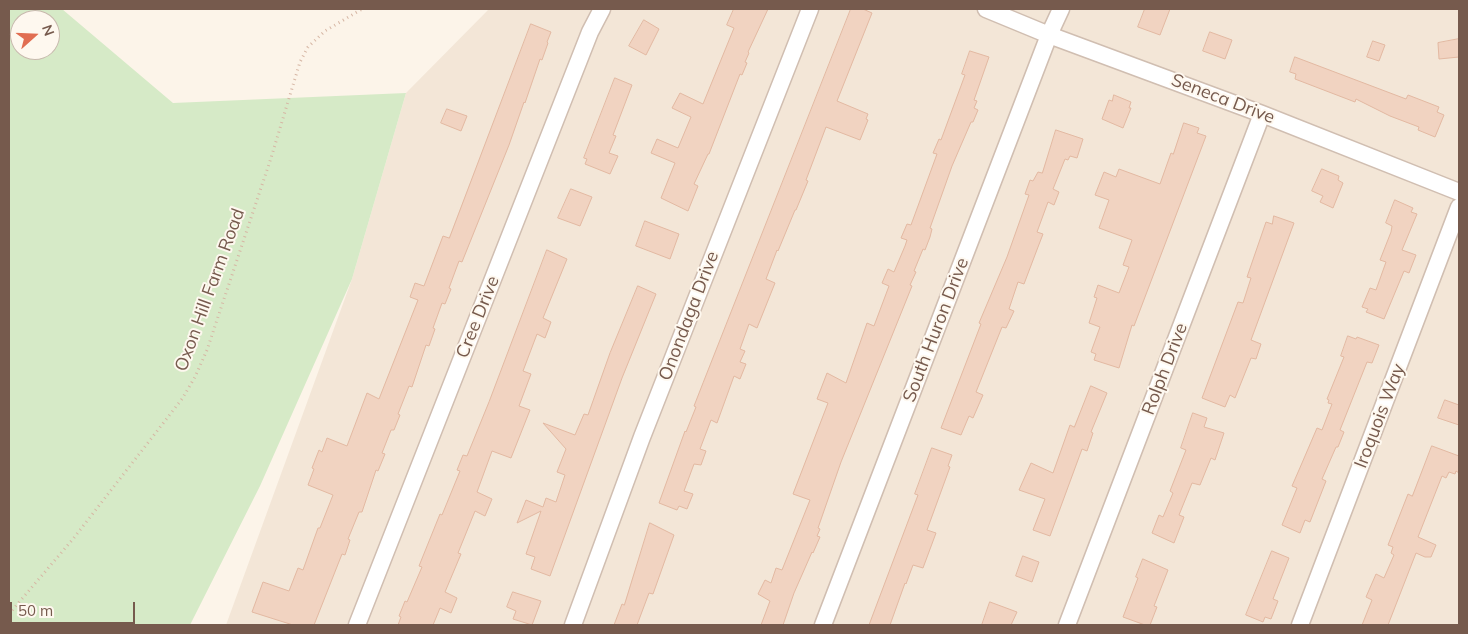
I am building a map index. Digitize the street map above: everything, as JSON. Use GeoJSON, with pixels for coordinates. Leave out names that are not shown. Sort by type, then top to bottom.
{"type":"FeatureCollection","features":[{"type":"Feature","properties":{"kind":"street","name":"Cree Drive"},"geometry":{"type":"LineString","coordinates":[[357,625],[583,50],[602,9]]}},
{"type":"Feature","properties":{"kind":"street","name":"Onondaga Drive"},"geometry":{"type":"LineString","coordinates":[[573,625],[646,428],[810,9]]}},
{"type":"Feature","properties":{"kind":"street","name":"Seneca Drive"},"geometry":{"type":"LineString","coordinates":[[986,9],[1049,35],[1262,114],[1459,192]]}},
{"type":"Feature","properties":{"kind":"street","name":"South Huron Drive"},"geometry":{"type":"LineString","coordinates":[[823,625],[1049,35],[1061,9]]}},
{"type":"Feature","properties":{"kind":"street","name":"Rolph Drive"},"geometry":{"type":"LineString","coordinates":[[1067,625],[1262,114]]}},
{"type":"Feature","properties":{"kind":"street","name":"Iroquois Way"},"geometry":{"type":"LineString","coordinates":[[1300,625],[1459,207]]}},
{"type":"Feature","properties":{"kind":"path","name":"Oxon Hill Farm Road"},"geometry":{"type":"LineString","coordinates":[[9,614],[73,539],[182,399],[196,377],[207,350],[271,158],[300,62],[308,47],[325,32],[362,9]]}},
{"type":"Feature","properties":{"kind":"shaded area"},"geometry":{"type":"Polygon","coordinates":[[[489,9],[1459,9],[1459,625],[226,625],[352,279],[406,93],[489,9]]]}},
{"type":"Feature","properties":{"kind":"green space"},"geometry":{"type":"Polygon","coordinates":[[[9,9],[62,9],[173,103],[406,93],[352,279],[260,486],[190,625],[9,625],[9,9]]]}},
{"type":"Feature","properties":{"kind":"building"},"geometry":{"type":"Polygon","coordinates":[[[734,9],[768,9],[748,52],[745,62],[747,63],[742,75],[740,74],[709,154],[694,184],[698,186],[688,211],[661,198],[675,163],[651,153],[657,139],[678,148],[691,117],[672,108],[680,93],[703,104],[734,28],[727,25],[734,9]]]}},
{"type":"Feature","properties":{"kind":"building"},"geometry":{"type":"Polygon","coordinates":[[[851,9],[863,9],[872,13],[837,101],[868,114],[866,119],[868,120],[860,140],[826,127],[806,180],[808,181],[766,279],[775,283],[757,328],[749,324],[740,349],[745,351],[740,362],[746,364],[740,379],[734,376],[717,423],[711,420],[700,449],[706,451],[701,465],[694,464],[684,491],[693,494],[687,509],[679,506],[677,510],[659,503],[685,431],[696,407],[694,406],[851,9]]]}},
{"type":"Feature","properties":{"kind":"building"},"geometry":{"type":"Polygon","coordinates":[[[1145,9],[1170,9],[1160,35],[1138,27],[1145,9]]]}},
{"type":"Feature","properties":{"kind":"building"},"geometry":{"type":"Polygon","coordinates":[[[644,20],[659,29],[646,55],[629,46],[644,20]]]}},
{"type":"Feature","properties":{"kind":"building"},"geometry":{"type":"Polygon","coordinates":[[[531,24],[551,32],[542,60],[540,59],[509,145],[462,262],[459,261],[445,304],[442,303],[429,346],[426,345],[412,387],[409,386],[394,430],[391,430],[382,453],[385,454],[378,471],[376,470],[362,512],[359,512],[348,539],[350,540],[345,555],[342,554],[314,625],[293,625],[252,612],[263,582],[289,591],[298,568],[303,570],[318,528],[320,528],[333,495],[308,485],[319,450],[322,452],[327,438],[347,446],[367,393],[379,399],[418,300],[410,297],[415,283],[424,286],[443,236],[449,238],[531,24]]]}},
{"type":"Feature","properties":{"kind":"building"},"geometry":{"type":"Polygon","coordinates":[[[1210,32],[1232,40],[1225,59],[1203,51],[1210,32]]]}},
{"type":"Feature","properties":{"kind":"building"},"geometry":{"type":"Polygon","coordinates":[[[1459,39],[1459,57],[1439,59],[1438,43],[1459,39]]]}},
{"type":"Feature","properties":{"kind":"building"},"geometry":{"type":"Polygon","coordinates":[[[1373,41],[1385,45],[1379,61],[1367,57],[1373,41]]]}},
{"type":"Feature","properties":{"kind":"building"},"geometry":{"type":"Polygon","coordinates":[[[970,51],[989,57],[974,100],[977,101],[974,108],[978,110],[952,166],[930,228],[932,229],[930,237],[914,271],[916,272],[910,285],[912,286],[841,462],[818,528],[820,529],[817,536],[820,537],[794,593],[783,625],[761,625],[770,601],[758,594],[765,580],[771,583],[776,568],[782,570],[810,500],[793,494],[828,403],[817,399],[827,373],[846,383],[867,323],[874,326],[889,286],[882,283],[888,269],[894,272],[905,246],[907,240],[901,238],[907,224],[911,225],[937,154],[933,153],[939,139],[941,140],[965,75],[962,74],[970,51]]]}},
{"type":"Feature","properties":{"kind":"building"},"geometry":{"type":"Polygon","coordinates":[[[1295,57],[1406,99],[1408,95],[1439,107],[1437,112],[1444,115],[1435,137],[1418,130],[1419,127],[1390,116],[1356,99],[1355,102],[1295,79],[1296,74],[1290,72],[1295,57]]]}},
{"type":"Feature","properties":{"kind":"building"},"geometry":{"type":"Polygon","coordinates":[[[615,78],[632,85],[613,135],[616,136],[609,153],[618,156],[610,174],[585,164],[587,159],[584,158],[615,78]]]}},
{"type":"Feature","properties":{"kind":"building"},"geometry":{"type":"Polygon","coordinates":[[[1114,95],[1131,102],[1129,108],[1131,108],[1123,128],[1102,119],[1109,100],[1112,101],[1114,95]]]}},
{"type":"Feature","properties":{"kind":"building"},"geometry":{"type":"Polygon","coordinates":[[[447,109],[467,116],[461,131],[441,123],[447,109]]]}},
{"type":"Feature","properties":{"kind":"building"},"geometry":{"type":"Polygon","coordinates":[[[1184,123],[1199,128],[1197,133],[1206,136],[1134,326],[1132,325],[1119,368],[1094,360],[1096,354],[1091,352],[1100,327],[1089,323],[1097,298],[1094,297],[1098,285],[1119,293],[1129,267],[1123,265],[1132,240],[1099,228],[1109,200],[1095,195],[1104,172],[1116,177],[1119,169],[1160,184],[1184,123]]]}},
{"type":"Feature","properties":{"kind":"building"},"geometry":{"type":"Polygon","coordinates":[[[1056,130],[1083,139],[1077,158],[1070,156],[1068,160],[1065,159],[1053,189],[1059,192],[1054,205],[1048,202],[1037,232],[1043,234],[1024,284],[1018,282],[1009,309],[1014,311],[1006,328],[1002,327],[976,392],[983,395],[973,418],[969,416],[961,435],[941,428],[981,324],[979,323],[1007,257],[1029,195],[1025,194],[1030,180],[1033,181],[1038,172],[1042,173],[1056,130]]]}},
{"type":"Feature","properties":{"kind":"building"},"geometry":{"type":"Polygon","coordinates":[[[1322,169],[1339,176],[1338,180],[1343,183],[1333,208],[1320,202],[1323,196],[1312,191],[1322,169]]]}},
{"type":"Feature","properties":{"kind":"building"},"geometry":{"type":"Polygon","coordinates":[[[571,189],[592,197],[580,226],[558,218],[571,189]]]}},
{"type":"Feature","properties":{"kind":"building"},"geometry":{"type":"Polygon","coordinates":[[[1395,200],[1413,208],[1411,212],[1417,214],[1402,250],[1416,255],[1409,273],[1404,271],[1384,319],[1366,312],[1368,309],[1362,307],[1370,288],[1376,290],[1386,262],[1380,260],[1391,232],[1392,226],[1386,223],[1395,200]]]}},
{"type":"Feature","properties":{"kind":"building"},"geometry":{"type":"Polygon","coordinates":[[[1274,216],[1294,223],[1251,340],[1261,344],[1256,359],[1251,358],[1235,398],[1230,395],[1225,407],[1202,398],[1238,302],[1243,303],[1251,278],[1247,277],[1266,222],[1272,224],[1274,216]]]}},
{"type":"Feature","properties":{"kind":"building"},"geometry":{"type":"Polygon","coordinates":[[[645,221],[679,234],[670,259],[636,246],[645,221]]]}},
{"type":"Feature","properties":{"kind":"building"},"geometry":{"type":"Polygon","coordinates":[[[547,250],[567,259],[543,318],[551,322],[545,338],[537,334],[523,371],[531,374],[519,406],[530,410],[511,458],[492,451],[477,492],[492,499],[485,516],[475,511],[458,553],[461,554],[445,592],[457,598],[451,613],[440,608],[433,625],[398,625],[401,617],[399,616],[405,601],[407,602],[422,567],[419,566],[460,471],[457,470],[463,455],[467,456],[547,250]]]}},
{"type":"Feature","properties":{"kind":"building"},"geometry":{"type":"Polygon","coordinates":[[[638,286],[656,294],[622,378],[550,576],[531,569],[535,557],[526,554],[541,511],[517,523],[526,500],[543,507],[546,498],[556,502],[565,475],[557,472],[566,449],[543,423],[575,435],[584,414],[588,415],[610,353],[638,286]]]}},
{"type":"Feature","properties":{"kind":"building"},"geometry":{"type":"Polygon","coordinates":[[[1348,336],[1356,339],[1357,337],[1379,345],[1372,363],[1367,362],[1340,430],[1344,432],[1322,479],[1326,481],[1310,522],[1305,520],[1300,533],[1282,525],[1297,488],[1292,486],[1317,428],[1322,430],[1332,404],[1328,403],[1329,400],[1327,399],[1344,357],[1341,356],[1348,336]]]}},
{"type":"Feature","properties":{"kind":"building"},"geometry":{"type":"Polygon","coordinates":[[[1091,386],[1107,393],[1091,432],[1093,433],[1087,451],[1082,449],[1050,536],[1033,530],[1045,499],[1019,490],[1031,463],[1053,473],[1070,425],[1074,427],[1091,386]]]}},
{"type":"Feature","properties":{"kind":"building"},"geometry":{"type":"Polygon","coordinates":[[[1445,400],[1459,405],[1459,425],[1438,418],[1445,400]]]}},
{"type":"Feature","properties":{"kind":"building"},"geometry":{"type":"Polygon","coordinates":[[[1193,413],[1207,418],[1204,427],[1224,433],[1215,460],[1211,458],[1200,485],[1192,483],[1179,515],[1184,517],[1174,543],[1152,533],[1159,515],[1163,517],[1173,493],[1170,491],[1186,450],[1181,448],[1193,413]]]}},
{"type":"Feature","properties":{"kind":"building"},"geometry":{"type":"Polygon","coordinates":[[[1432,446],[1459,456],[1459,473],[1456,471],[1455,474],[1449,472],[1446,478],[1442,476],[1418,537],[1436,545],[1431,557],[1425,557],[1416,553],[1388,625],[1362,625],[1372,600],[1366,597],[1376,574],[1384,578],[1394,555],[1391,553],[1393,547],[1388,545],[1408,494],[1412,496],[1432,446]]]}},
{"type":"Feature","properties":{"kind":"building"},"geometry":{"type":"Polygon","coordinates":[[[932,448],[952,455],[948,466],[950,467],[927,530],[936,533],[923,568],[913,565],[890,625],[869,625],[918,495],[915,494],[932,448]]]}},
{"type":"Feature","properties":{"kind":"building"},"geometry":{"type":"Polygon","coordinates":[[[650,523],[674,535],[653,594],[649,593],[637,625],[614,625],[622,604],[624,605],[650,523]]]}},
{"type":"Feature","properties":{"kind":"building"},"geometry":{"type":"Polygon","coordinates":[[[1272,551],[1289,558],[1273,599],[1278,601],[1271,619],[1265,617],[1263,622],[1246,615],[1272,551]]]}},
{"type":"Feature","properties":{"kind":"building"},"geometry":{"type":"Polygon","coordinates":[[[1023,556],[1039,562],[1032,582],[1016,576],[1023,556]]]}},
{"type":"Feature","properties":{"kind":"building"},"geometry":{"type":"Polygon","coordinates":[[[1143,559],[1168,570],[1154,606],[1157,607],[1150,625],[1123,617],[1143,559]]]}},
{"type":"Feature","properties":{"kind":"building"},"geometry":{"type":"Polygon","coordinates":[[[513,592],[541,601],[532,625],[513,619],[516,611],[507,607],[513,592]]]}},
{"type":"Feature","properties":{"kind":"building"},"geometry":{"type":"Polygon","coordinates":[[[990,602],[1017,612],[1011,625],[982,625],[990,602]]]}}]}
